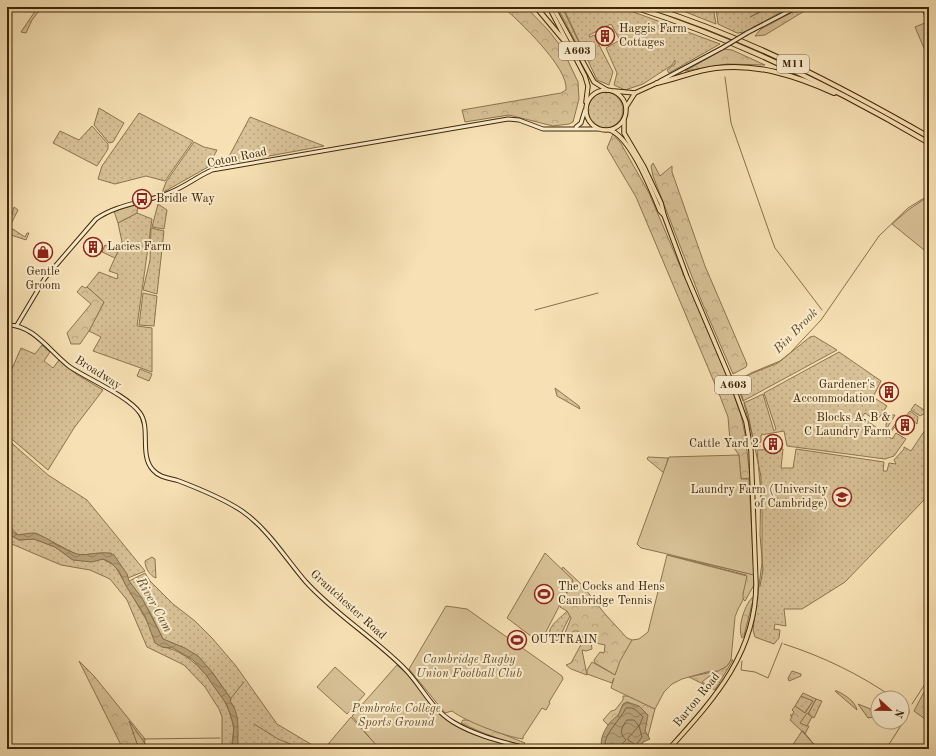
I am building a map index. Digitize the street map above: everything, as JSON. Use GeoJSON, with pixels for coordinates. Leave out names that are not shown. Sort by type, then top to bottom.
{"type":"FeatureCollection","features":[{"type":"Feature","properties":{"kind":"highway"},"geometry":{"type":"LineString","coordinates":[[536,7],[568,44]]}},
{"type":"Feature","properties":{"kind":"highway","name":"M11"},"geometry":{"type":"LineString","coordinates":[[634,7],[695,28],[828,87],[869,108],[929,143]]}},
{"type":"Feature","properties":{"kind":"highway","name":"M11"},"geometry":{"type":"LineString","coordinates":[[650,7],[676,15],[779,58],[878,108],[929,137]]}},
{"type":"Feature","properties":{"kind":"highway"},"geometry":{"type":"LineString","coordinates":[[659,7],[676,15]]}},
{"type":"Feature","properties":{"kind":"highway"},"geometry":{"type":"LineString","coordinates":[[657,83],[717,68],[755,68],[792,76],[869,108]]}},
{"type":"Feature","properties":{"kind":"main road","name":"A603"},"geometry":{"type":"LineString","coordinates":[[549,7],[587,79],[586,105]]}},
{"type":"Feature","properties":{"kind":"main road","name":"A603"},"geometry":{"type":"LineString","coordinates":[[553,7],[594,82],[607,90]]}},
{"type":"Feature","properties":{"kind":"main road"},"geometry":{"type":"LineString","coordinates":[[635,94],[607,90],[594,94],[586,105],[589,122],[598,129],[608,130],[617,127],[624,119],[628,103],[635,94],[657,83]]}},
{"type":"Feature","properties":{"kind":"main road"},"geometry":{"type":"LineString","coordinates":[[613,91],[623,99],[626,110]]}},
{"type":"Feature","properties":{"kind":"main road","name":"A603"},"geometry":{"type":"LineString","coordinates":[[624,119],[624,133],[651,181],[664,209],[664,215]]}},
{"type":"Feature","properties":{"kind":"main road","name":"A603"},"geometry":{"type":"LineString","coordinates":[[608,130],[622,138],[664,215]]}},
{"type":"Feature","properties":{"kind":"main road","name":"Barton Road"},"geometry":{"type":"LineString","coordinates":[[664,215],[690,283],[738,396],[749,440],[754,503],[756,592],[752,622],[738,661],[720,690],[669,749]]}},
{"type":"Feature","properties":{"kind":"street"},"geometry":{"type":"LineString","coordinates":[[657,83],[797,7]]}},
{"type":"Feature","properties":{"kind":"street"},"geometry":{"type":"LineString","coordinates":[[575,128],[581,123],[586,110]]}},
{"type":"Feature","properties":{"kind":"street","name":"Coton Road"},"geometry":{"type":"LineString","coordinates":[[17,325],[45,278],[91,225],[105,213],[172,192],[212,170],[508,119],[519,120],[543,129],[598,129]]}},
{"type":"Feature","properties":{"kind":"street"},"geometry":{"type":"LineString","coordinates":[[7,325],[17,325]]}},
{"type":"Feature","properties":{"kind":"street","name":"Broadway"},"geometry":{"type":"LineString","coordinates":[[17,325],[35,336],[69,366],[133,406],[141,414],[144,427]]}},
{"type":"Feature","properties":{"kind":"street","name":"Grantchester Road"},"geometry":{"type":"LineString","coordinates":[[144,427],[146,456],[154,472],[160,476],[178,481],[226,502],[256,522],[307,583],[405,669],[436,709],[453,722],[468,729],[530,749]]}},
{"type":"Feature","properties":{"kind":"green space"},"geometry":{"type":"Polygon","coordinates":[[[38,7],[42,7],[32,20],[26,33],[21,32],[38,7]]]}},
{"type":"Feature","properties":{"kind":"green space"},"geometry":{"type":"Polygon","coordinates":[[[503,7],[526,7],[549,31],[562,48],[578,82],[579,99],[573,122],[553,126],[509,115],[465,122],[462,110],[561,93],[566,90],[565,81],[552,58],[531,34],[503,7]]]}},
{"type":"Feature","properties":{"kind":"green space"},"geometry":{"type":"Polygon","coordinates":[[[557,7],[562,7],[584,53],[582,54],[557,7]]]}},
{"type":"Feature","properties":{"kind":"green space"},"geometry":{"type":"Polygon","coordinates":[[[563,7],[620,7],[720,44],[669,73],[667,70],[675,64],[675,60],[672,65],[643,84],[625,90],[614,85],[617,73],[606,48],[620,40],[611,24],[589,35],[590,37],[594,35],[613,72],[609,85],[597,80],[563,7]]]}},
{"type":"Feature","properties":{"kind":"green space"},"geometry":{"type":"Polygon","coordinates":[[[673,7],[713,7],[716,24],[673,7]]]}},
{"type":"Feature","properties":{"kind":"green space"},"geometry":{"type":"Polygon","coordinates":[[[716,7],[768,7],[750,17],[771,7],[790,7],[745,32],[737,33],[718,24],[716,7]]]}},
{"type":"Feature","properties":{"kind":"green space"},"geometry":{"type":"Polygon","coordinates":[[[802,7],[811,7],[765,35],[755,36],[761,29],[802,7]]]}},
{"type":"Feature","properties":{"kind":"green space"},"geometry":{"type":"Polygon","coordinates":[[[921,7],[929,7],[929,60],[915,27],[927,22],[921,7]]]}},
{"type":"Feature","properties":{"kind":"green space"},"geometry":{"type":"Polygon","coordinates":[[[724,49],[732,50],[765,65],[727,64],[685,71],[724,49]]]}},
{"type":"Feature","properties":{"kind":"green space"},"geometry":{"type":"Polygon","coordinates":[[[605,92],[615,95],[620,100],[623,110],[620,120],[615,125],[605,128],[595,125],[590,120],[587,110],[590,100],[595,95],[605,92]]]}},
{"type":"Feature","properties":{"kind":"green space"},"geometry":{"type":"Polygon","coordinates":[[[99,108],[124,123],[113,142],[109,143],[94,125],[99,108]]]}},
{"type":"Feature","properties":{"kind":"green space"},"geometry":{"type":"Polygon","coordinates":[[[139,113],[193,141],[165,181],[146,176],[115,184],[98,179],[102,166],[139,113]]]}},
{"type":"Feature","properties":{"kind":"green space"},"geometry":{"type":"Polygon","coordinates":[[[250,117],[324,146],[225,164],[250,117]]]}},
{"type":"Feature","properties":{"kind":"green space"},"geometry":{"type":"Polygon","coordinates":[[[92,126],[108,144],[108,149],[97,166],[53,143],[60,131],[79,140],[92,126]]]}},
{"type":"Feature","properties":{"kind":"green space"},"geometry":{"type":"Polygon","coordinates":[[[613,134],[620,142],[649,193],[728,379],[717,389],[636,197],[607,148],[613,134]]]}},
{"type":"Feature","properties":{"kind":"green space"},"geometry":{"type":"Polygon","coordinates":[[[194,142],[204,147],[217,150],[208,167],[162,193],[166,182],[194,142]]]}},
{"type":"Feature","properties":{"kind":"green space"},"geometry":{"type":"Polygon","coordinates":[[[653,163],[660,176],[672,166],[672,172],[705,266],[747,364],[746,367],[733,374],[701,300],[653,176],[651,166],[653,163]]]}},
{"type":"Feature","properties":{"kind":"green space"},"geometry":{"type":"Polygon","coordinates":[[[929,196],[929,254],[892,224],[908,210],[929,196]]]}},
{"type":"Feature","properties":{"kind":"green space"},"geometry":{"type":"Polygon","coordinates":[[[138,204],[137,213],[118,223],[114,211],[138,204]]]}},
{"type":"Feature","properties":{"kind":"green space"},"geometry":{"type":"Polygon","coordinates":[[[158,204],[167,210],[164,229],[152,227],[158,204]]]}},
{"type":"Feature","properties":{"kind":"green space"},"geometry":{"type":"Polygon","coordinates":[[[14,207],[18,210],[7,232],[14,207]]]}},
{"type":"Feature","properties":{"kind":"green space"},"geometry":{"type":"Polygon","coordinates":[[[137,213],[152,219],[137,326],[152,328],[152,372],[93,351],[101,337],[89,331],[104,302],[87,287],[99,272],[117,279],[118,274],[109,271],[122,242],[118,223],[137,213]]]}},
{"type":"Feature","properties":{"kind":"green space"},"geometry":{"type":"Polygon","coordinates":[[[11,228],[25,237],[27,233],[29,233],[26,240],[11,235],[11,228]]]}},
{"type":"Feature","properties":{"kind":"green space"},"geometry":{"type":"Polygon","coordinates":[[[151,228],[164,231],[157,294],[143,290],[150,260],[151,228]]]}},
{"type":"Feature","properties":{"kind":"green space"},"geometry":{"type":"Polygon","coordinates":[[[105,245],[118,251],[115,258],[102,252],[105,245]]]}},
{"type":"Feature","properties":{"kind":"green space"},"geometry":{"type":"Polygon","coordinates":[[[82,286],[85,288],[87,287],[104,302],[89,331],[80,344],[71,344],[67,333],[91,304],[77,292],[82,286]]]}},
{"type":"Feature","properties":{"kind":"green space"},"geometry":{"type":"Polygon","coordinates":[[[143,293],[157,296],[154,326],[139,325],[143,293]]]}},
{"type":"Feature","properties":{"kind":"green space"},"geometry":{"type":"Polygon","coordinates":[[[814,336],[837,350],[743,401],[736,383],[753,373],[778,363],[810,337],[814,336]]]}},
{"type":"Feature","properties":{"kind":"green space"},"geometry":{"type":"Polygon","coordinates":[[[42,345],[50,352],[44,361],[53,368],[59,360],[76,374],[103,390],[74,428],[48,470],[7,435],[7,380],[21,348],[35,354],[42,345]]]}},
{"type":"Feature","properties":{"kind":"green space"},"geometry":{"type":"Polygon","coordinates":[[[839,352],[881,381],[873,397],[887,406],[876,420],[874,419],[874,415],[872,418],[865,413],[862,417],[892,439],[896,433],[906,439],[894,456],[885,459],[787,446],[784,431],[761,435],[761,442],[759,443],[760,447],[755,447],[744,403],[763,394],[774,431],[776,429],[764,393],[839,352]]]}},
{"type":"Feature","properties":{"kind":"green space"},"geometry":{"type":"Polygon","coordinates":[[[140,369],[152,374],[149,381],[137,376],[140,369]]]}},
{"type":"Feature","properties":{"kind":"green space"},"geometry":{"type":"Polygon","coordinates":[[[729,381],[741,415],[746,439],[730,441],[728,417],[718,391],[729,381]]]}},
{"type":"Feature","properties":{"kind":"green space"},"geometry":{"type":"Polygon","coordinates":[[[555,388],[579,406],[580,409],[557,396],[555,388]]]}},
{"type":"Feature","properties":{"kind":"green space"},"geometry":{"type":"Polygon","coordinates":[[[915,404],[927,412],[920,416],[911,410],[915,404]]]}},
{"type":"Feature","properties":{"kind":"green space"},"geometry":{"type":"Polygon","coordinates":[[[910,411],[918,417],[917,424],[906,416],[910,411]]]}},
{"type":"Feature","properties":{"kind":"green space"},"geometry":{"type":"Polygon","coordinates":[[[892,415],[895,415],[887,428],[891,430],[896,423],[897,424],[891,432],[886,428],[886,424],[892,415]]]}},
{"type":"Feature","properties":{"kind":"green space"},"geometry":{"type":"Polygon","coordinates":[[[929,424],[929,493],[923,501],[845,582],[802,609],[784,609],[786,626],[775,624],[774,629],[780,630],[779,638],[774,644],[755,637],[753,630],[762,563],[762,506],[757,450],[783,449],[781,468],[793,468],[796,449],[884,462],[883,471],[887,471],[889,463],[896,464],[894,460],[904,449],[904,447],[911,451],[929,424]]]}},
{"type":"Feature","properties":{"kind":"green space"},"geometry":{"type":"Polygon","coordinates":[[[7,439],[48,475],[87,500],[145,571],[128,578],[127,574],[111,553],[78,555],[35,533],[18,535],[8,524],[11,501],[7,491],[7,439]]]}},
{"type":"Feature","properties":{"kind":"green space"},"geometry":{"type":"Polygon","coordinates":[[[746,442],[750,478],[741,479],[739,455],[732,445],[746,442]]]}},
{"type":"Feature","properties":{"kind":"green space"},"geometry":{"type":"Polygon","coordinates":[[[739,455],[741,479],[749,479],[754,575],[641,548],[637,544],[669,457],[739,455]]]}},
{"type":"Feature","properties":{"kind":"green space"},"geometry":{"type":"Polygon","coordinates":[[[648,457],[668,458],[664,473],[647,459],[648,457]]]}},
{"type":"Feature","properties":{"kind":"green space"},"geometry":{"type":"Polygon","coordinates":[[[7,533],[19,540],[34,539],[55,547],[73,560],[103,559],[115,566],[162,647],[174,650],[185,656],[197,665],[217,688],[230,713],[233,725],[234,731],[232,749],[222,749],[222,717],[219,709],[205,687],[184,665],[147,647],[127,600],[110,579],[90,570],[61,565],[7,542],[7,533]]]}},
{"type":"Feature","properties":{"kind":"green space","name":"The Cocks and Hens Cambridge Tennis"},"geometry":{"type":"Polygon","coordinates":[[[545,553],[573,580],[540,643],[507,618],[545,553]]]}},
{"type":"Feature","properties":{"kind":"green space"},"geometry":{"type":"Polygon","coordinates":[[[667,555],[754,575],[754,585],[745,601],[742,598],[746,575],[667,555]]]}},
{"type":"Feature","properties":{"kind":"green space"},"geometry":{"type":"Polygon","coordinates":[[[667,555],[747,576],[743,600],[735,617],[731,660],[727,666],[718,671],[707,672],[682,679],[672,684],[664,692],[655,709],[611,688],[614,678],[612,683],[587,674],[587,670],[592,662],[615,675],[620,661],[632,640],[639,639],[648,632],[667,555]]]}},
{"type":"Feature","properties":{"kind":"green space"},"geometry":{"type":"Polygon","coordinates":[[[152,557],[155,559],[156,578],[150,574],[145,564],[145,561],[152,557]]]}},
{"type":"Feature","properties":{"kind":"green space"},"geometry":{"type":"Polygon","coordinates":[[[563,567],[582,585],[605,614],[627,638],[632,640],[615,675],[595,663],[594,660],[600,652],[604,653],[605,645],[591,642],[592,649],[586,651],[582,650],[587,675],[571,669],[566,665],[571,663],[584,639],[578,631],[574,631],[567,636],[564,635],[571,618],[567,611],[560,607],[573,581],[561,571],[563,567]]]}},
{"type":"Feature","properties":{"kind":"green space"},"geometry":{"type":"Polygon","coordinates":[[[145,573],[150,581],[173,604],[195,621],[212,638],[236,666],[277,724],[319,749],[238,749],[234,707],[230,701],[231,699],[212,672],[198,656],[163,639],[150,612],[129,581],[145,573]]]}},
{"type":"Feature","properties":{"kind":"green space"},"geometry":{"type":"Polygon","coordinates":[[[754,596],[755,598],[747,634],[742,638],[740,628],[741,622],[745,609],[754,596]]]}},
{"type":"Feature","properties":{"kind":"green space","name":"Cambridge Rugby Union Football Club"},"geometry":{"type":"Polygon","coordinates":[[[446,606],[467,609],[562,676],[563,679],[549,702],[550,703],[546,710],[542,708],[523,739],[486,728],[452,711],[445,713],[409,669],[446,606]]]}},
{"type":"Feature","properties":{"kind":"green space"},"geometry":{"type":"Polygon","coordinates":[[[567,611],[570,616],[558,640],[552,642],[549,637],[549,633],[553,625],[567,611]]]}},
{"type":"Feature","properties":{"kind":"green space"},"geometry":{"type":"Polygon","coordinates":[[[731,660],[733,660],[715,690],[689,677],[712,672],[711,675],[702,682],[711,687],[717,678],[715,672],[727,666],[731,660]]]}},
{"type":"Feature","properties":{"kind":"green space"},"geometry":{"type":"Polygon","coordinates":[[[79,661],[94,676],[145,739],[144,749],[123,749],[79,661]]]}},
{"type":"Feature","properties":{"kind":"green space","name":"Pembroke College Sports Ground"},"geometry":{"type":"Polygon","coordinates":[[[397,665],[407,674],[433,708],[446,719],[467,730],[525,749],[379,749],[352,716],[397,665]]]}},
{"type":"Feature","properties":{"kind":"green space"},"geometry":{"type":"Polygon","coordinates":[[[335,667],[365,694],[347,714],[317,687],[335,667]]]}},
{"type":"Feature","properties":{"kind":"green space"},"geometry":{"type":"Polygon","coordinates":[[[792,671],[801,674],[801,676],[789,681],[788,678],[792,671]]]}},
{"type":"Feature","properties":{"kind":"green space"},"geometry":{"type":"Polygon","coordinates":[[[925,690],[929,693],[929,722],[914,711],[925,690]]]}},
{"type":"Feature","properties":{"kind":"green space"},"geometry":{"type":"Polygon","coordinates":[[[835,691],[849,699],[857,710],[835,691]]]}},
{"type":"Feature","properties":{"kind":"green space"},"geometry":{"type":"Polygon","coordinates":[[[803,693],[816,699],[808,714],[806,726],[809,726],[805,734],[790,720],[792,717],[790,715],[794,712],[792,710],[795,706],[805,713],[813,701],[801,696],[803,693]]]}},
{"type":"Feature","properties":{"kind":"green space"},"geometry":{"type":"Polygon","coordinates":[[[623,696],[629,696],[655,709],[648,736],[645,731],[646,715],[641,708],[627,702],[623,705],[618,716],[609,726],[603,720],[611,711],[615,710],[623,700],[623,696]]]}},
{"type":"Feature","properties":{"kind":"green space"},"geometry":{"type":"Polygon","coordinates":[[[801,696],[813,701],[805,713],[795,706],[801,696]]]}},
{"type":"Feature","properties":{"kind":"green space"},"geometry":{"type":"Polygon","coordinates":[[[816,699],[822,701],[814,718],[808,714],[816,699]]]}},
{"type":"Feature","properties":{"kind":"green space"},"geometry":{"type":"Polygon","coordinates":[[[858,704],[870,709],[870,718],[868,718],[858,704]]]}},
{"type":"Feature","properties":{"kind":"green space"},"geometry":{"type":"Polygon","coordinates":[[[807,713],[812,717],[807,726],[800,723],[807,713]]]}},
{"type":"Feature","properties":{"kind":"green space"},"geometry":{"type":"Polygon","coordinates":[[[351,717],[377,746],[374,749],[324,749],[351,717]]]}},
{"type":"Feature","properties":{"kind":"green space"},"geometry":{"type":"Polygon","coordinates":[[[463,720],[468,720],[525,743],[523,745],[491,736],[461,723],[463,720]]]}},
{"type":"Feature","properties":{"kind":"green space"},"geometry":{"type":"Polygon","coordinates":[[[802,731],[818,749],[790,749],[802,731]]]}},
{"type":"Feature","properties":{"kind":"water"},"geometry":{"type":"Polygon","coordinates":[[[7,491],[11,501],[8,524],[14,533],[21,535],[32,533],[37,534],[66,550],[81,555],[110,553],[114,555],[127,574],[129,581],[142,598],[163,639],[185,648],[198,656],[212,672],[231,699],[230,701],[236,712],[237,718],[238,749],[232,749],[234,727],[227,705],[206,675],[193,660],[173,648],[162,647],[155,643],[145,616],[126,586],[119,571],[110,562],[103,559],[92,562],[73,560],[55,547],[34,539],[19,540],[7,533],[7,491]]]}},
{"type":"Feature","properties":{"kind":"water"},"geometry":{"type":"Polygon","coordinates":[[[627,702],[639,706],[648,715],[645,731],[650,739],[643,742],[641,749],[633,748],[628,745],[625,749],[607,749],[602,747],[601,743],[603,734],[608,725],[618,716],[623,704],[627,702]]]}},
{"type":"Feature","properties":{"kind":"waterway"},"geometry":{"type":"LineString","coordinates":[[725,77],[731,123],[775,248],[822,310]]}},
{"type":"Feature","properties":{"kind":"waterway","name":"Bin Brook"},"geometry":{"type":"LineString","coordinates":[[760,586],[763,570],[760,535],[761,477],[748,414],[737,381],[751,373],[780,361],[790,353],[821,320],[879,236],[908,208],[929,195]]}},
{"type":"Feature","properties":{"kind":"waterway"},"geometry":{"type":"LineString","coordinates":[[535,310],[598,293]]}},
{"type":"Feature","properties":{"kind":"waterway","name":"Bin Brook"},"geometry":{"type":"LineString","coordinates":[[744,636],[752,604]]}},
{"type":"Feature","properties":{"kind":"waterway","name":"Bin Brook"},"geometry":{"type":"LineString","coordinates":[[742,661],[741,670],[755,672],[768,678],[782,643]]}},
{"type":"Feature","properties":{"kind":"waterway"},"geometry":{"type":"LineString","coordinates":[[784,644],[841,667],[882,690]]}},
{"type":"Feature","properties":{"kind":"waterway"},"geometry":{"type":"LineString","coordinates":[[912,704],[929,678]]}},
{"type":"Feature","properties":{"kind":"waterway"},"geometry":{"type":"LineString","coordinates":[[231,698],[244,682]]}},
{"type":"Feature","properties":{"kind":"waterway"},"geometry":{"type":"LineString","coordinates":[[139,749],[129,721],[149,749]]}},
{"type":"Feature","properties":{"kind":"waterway"},"geometry":{"type":"LineString","coordinates":[[254,724],[278,739],[303,749]]}},
{"type":"Feature","properties":{"kind":"waterway"},"geometry":{"type":"LineString","coordinates":[[886,749],[898,730]]}},
{"type":"Feature","properties":{"kind":"waterway","name":"Bin Brook"},"geometry":{"type":"LineString","coordinates":[[803,731],[818,749]]}},
{"type":"Feature","properties":{"kind":"waterway"},"geometry":{"type":"LineString","coordinates":[[143,739],[220,738]]}},
{"type":"Feature","properties":{"kind":"place","name":"Haggis Farm Cottages"},"geometry":{"type":"Point","coordinates":[605,36]}},
{"type":"Feature","properties":{"kind":"place","name":"Bridle Way"},"geometry":{"type":"Point","coordinates":[142,199]}},
{"type":"Feature","properties":{"kind":"place","name":"Lacies Farm"},"geometry":{"type":"Point","coordinates":[93,247]}},
{"type":"Feature","properties":{"kind":"place","name":"Gentle Groom"},"geometry":{"type":"Point","coordinates":[43,252]}},
{"type":"Feature","properties":{"kind":"place","name":"Gardener's Accommodation"},"geometry":{"type":"Point","coordinates":[889,392]}},
{"type":"Feature","properties":{"kind":"place","name":"Blocks A, B & C Laundry Farm"},"geometry":{"type":"Point","coordinates":[905,425]}},
{"type":"Feature","properties":{"kind":"place","name":"Cattle Yard 2"},"geometry":{"type":"Point","coordinates":[773,444]}},
{"type":"Feature","properties":{"kind":"place","name":"Laundry Farm (University of Cambridge)"},"geometry":{"type":"Point","coordinates":[842,497]}},
{"type":"Feature","properties":{"kind":"place","name":"The Cocks and Hens Cambridge Tennis"},"geometry":{"type":"Point","coordinates":[544,594]}},
{"type":"Feature","properties":{"kind":"place","name":"OUTTRAIN"},"geometry":{"type":"Point","coordinates":[517,640]}},
{"type":"Feature","properties":{"kind":"water label","name":"River Cam"},"geometry":{"type":"Point","coordinates":[154,605]}}]}
